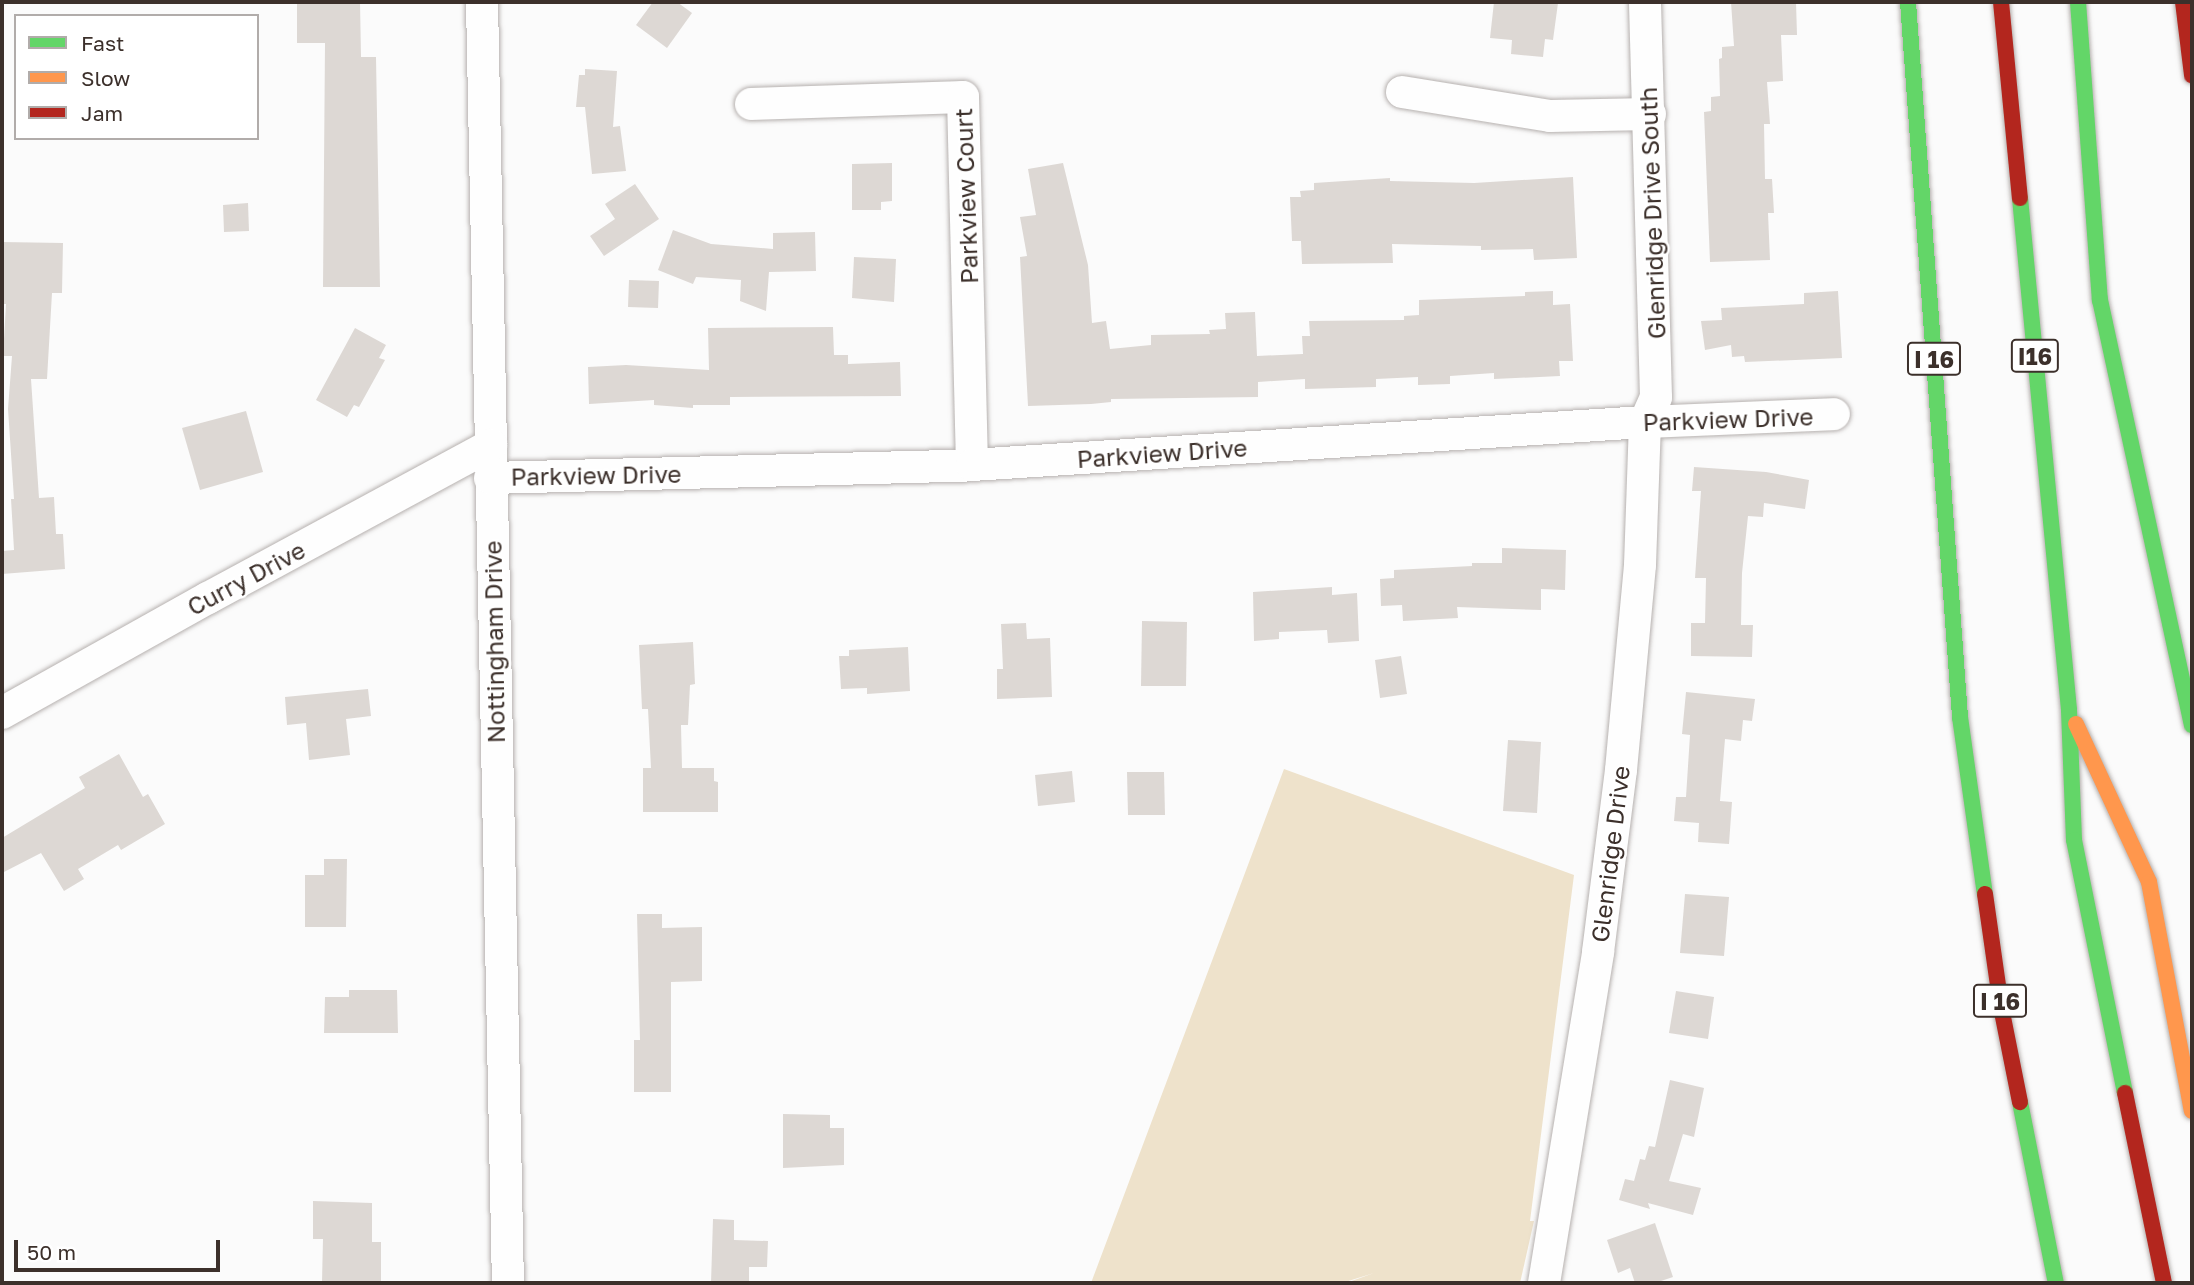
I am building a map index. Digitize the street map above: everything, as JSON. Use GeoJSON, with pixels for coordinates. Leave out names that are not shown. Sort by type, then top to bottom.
{"type":"FeatureCollection","features":[{"type":"Feature","properties":{"kind":"highway","name":"I 16"},"geometry":{"type":"LineString","coordinates":[[1908,2],[1960,717],[2001,1007],[2056,1283]]}},
{"type":"Feature","properties":{"kind":"highway","name":"I16"},"geometry":{"type":"LineString","coordinates":[[2001,2],[2069,710],[2149,882],[2192,1111]]}},
{"type":"Feature","properties":{"kind":"highway"},"geometry":{"type":"LineString","coordinates":[[2078,2],[2100,300],[2192,725]]}},
{"type":"Feature","properties":{"kind":"highway"},"geometry":{"type":"LineString","coordinates":[[2183,2],[2192,75]]}},
{"type":"Feature","properties":{"kind":"highway"},"geometry":{"type":"LineString","coordinates":[[2069,710],[2074,840],[2164,1283]]}},
{"type":"Feature","properties":{"kind":"street","name":"Nottingham Drive"},"geometry":{"type":"LineString","coordinates":[[482,2],[508,1283]]}},
{"type":"Feature","properties":{"kind":"street","name":"Glenridge Drive South"},"geometry":{"type":"LineString","coordinates":[[1645,2],[1656,397],[1645,422]]}},
{"type":"Feature","properties":{"kind":"street"},"geometry":{"type":"LineString","coordinates":[[1402,92],[1550,116],[1650,114]]}},
{"type":"Feature","properties":{"kind":"street","name":"Parkview Court"},"geometry":{"type":"LineString","coordinates":[[751,104],[962,97],[972,465]]}},
{"type":"Feature","properties":{"kind":"street","name":"Parkview Drive"},"geometry":{"type":"LineString","coordinates":[[490,478],[972,465],[1645,422],[1833,414]]}},
{"type":"Feature","properties":{"kind":"street","name":"Glenridge Drive"},"geometry":{"type":"LineString","coordinates":[[1544,1283],[1598,953],[1621,770],[1640,565],[1645,422]]}},
{"type":"Feature","properties":{"kind":"street","name":"Curry Drive"},"geometry":{"type":"LineString","coordinates":[[2,713],[492,445]]}},
{"type":"Feature","properties":{"kind":"shaded area"},"geometry":{"type":"Polygon","coordinates":[[[1284,769],[1574,875],[1530,1221],[1534,1221],[1520,1283],[1346,1283],[1374,1273],[1342,1283],[1091,1283],[1284,769]]]}},
{"type":"Feature","properties":{"kind":"building"},"geometry":{"type":"Polygon","coordinates":[[[297,2],[360,2],[361,57],[376,57],[380,287],[323,287],[325,43],[297,43],[297,2]]]}},
{"type":"Feature","properties":{"kind":"building"},"geometry":{"type":"Polygon","coordinates":[[[653,2],[677,2],[692,13],[667,48],[636,25],[653,2]]]}},
{"type":"Feature","properties":{"kind":"building"},"geometry":{"type":"Polygon","coordinates":[[[1494,2],[1558,3],[1553,40],[1545,39],[1543,57],[1511,54],[1512,40],[1490,38],[1494,2]]]}},
{"type":"Feature","properties":{"kind":"building"},"geometry":{"type":"Polygon","coordinates":[[[1731,2],[1796,2],[1797,35],[1781,35],[1783,81],[1767,82],[1770,124],[1764,124],[1765,179],[1772,179],[1774,213],[1768,213],[1770,260],[1710,262],[1704,112],[1711,111],[1711,97],[1720,96],[1719,59],[1722,58],[1722,47],[1734,46],[1731,2]]]}},
{"type":"Feature","properties":{"kind":"building"},"geometry":{"type":"Polygon","coordinates":[[[585,69],[617,71],[613,127],[620,126],[626,171],[592,174],[585,107],[576,107],[579,75],[585,75],[585,69]]]}},
{"type":"Feature","properties":{"kind":"building"},"geometry":{"type":"Polygon","coordinates":[[[892,163],[892,201],[881,202],[881,210],[852,210],[852,164],[892,163]]]}},
{"type":"Feature","properties":{"kind":"building"},"geometry":{"type":"Polygon","coordinates":[[[1063,163],[1088,265],[1092,323],[1106,321],[1110,349],[1151,345],[1151,335],[1210,334],[1209,330],[1226,329],[1225,313],[1255,312],[1257,356],[1303,354],[1302,336],[1310,336],[1309,321],[1404,320],[1404,316],[1419,315],[1419,300],[1525,296],[1525,292],[1553,291],[1553,305],[1570,304],[1573,361],[1559,361],[1560,376],[1494,379],[1494,373],[1450,376],[1450,384],[1418,385],[1418,377],[1376,379],[1376,387],[1305,389],[1305,379],[1258,382],[1258,397],[1111,399],[1111,402],[1091,404],[1028,406],[1020,257],[1027,256],[1020,217],[1036,215],[1028,169],[1063,163]]]}},
{"type":"Feature","properties":{"kind":"building"},"geometry":{"type":"Polygon","coordinates":[[[1573,177],[1577,258],[1534,260],[1533,249],[1481,250],[1481,246],[1392,244],[1393,263],[1302,264],[1301,241],[1292,241],[1290,197],[1301,197],[1300,191],[1314,190],[1314,183],[1390,178],[1390,181],[1474,183],[1573,177]]]}},
{"type":"Feature","properties":{"kind":"building"},"geometry":{"type":"Polygon","coordinates":[[[635,184],[659,219],[604,256],[590,236],[615,219],[605,204],[635,184]]]}},
{"type":"Feature","properties":{"kind":"building"},"geometry":{"type":"Polygon","coordinates":[[[248,203],[249,231],[224,232],[223,205],[248,203]]]}},
{"type":"Feature","properties":{"kind":"building"},"geometry":{"type":"Polygon","coordinates":[[[673,230],[711,244],[773,249],[773,233],[815,232],[816,271],[769,272],[766,311],[740,301],[741,280],[696,277],[693,284],[658,270],[673,230]]]}},
{"type":"Feature","properties":{"kind":"building"},"geometry":{"type":"Polygon","coordinates":[[[2,242],[63,243],[62,293],[52,293],[47,379],[31,379],[39,498],[54,497],[56,534],[63,534],[65,569],[2,574],[2,551],[14,550],[11,499],[14,499],[8,409],[12,356],[3,356],[6,304],[2,304],[2,242]]]}},
{"type":"Feature","properties":{"kind":"building"},"geometry":{"type":"Polygon","coordinates":[[[854,257],[896,259],[894,302],[852,298],[854,257]]]}},
{"type":"Feature","properties":{"kind":"building"},"geometry":{"type":"Polygon","coordinates":[[[629,280],[659,281],[658,308],[628,307],[629,280]]]}},
{"type":"Feature","properties":{"kind":"building"},"geometry":{"type":"Polygon","coordinates":[[[1838,291],[1842,358],[1745,362],[1744,356],[1732,357],[1731,345],[1705,350],[1701,321],[1722,320],[1721,308],[1804,304],[1804,293],[1838,291]]]}},
{"type":"Feature","properties":{"kind":"building"},"geometry":{"type":"Polygon","coordinates":[[[833,327],[834,355],[848,355],[848,364],[900,362],[901,396],[730,397],[730,405],[693,405],[693,408],[654,405],[654,400],[589,404],[588,367],[626,365],[709,370],[708,328],[833,327]]]}},
{"type":"Feature","properties":{"kind":"building"},"geometry":{"type":"Polygon","coordinates":[[[355,328],[386,345],[379,358],[385,360],[359,407],[354,405],[347,417],[316,400],[355,328]]]}},
{"type":"Feature","properties":{"kind":"building"},"geometry":{"type":"Polygon","coordinates":[[[246,411],[263,472],[200,490],[182,428],[246,411]]]}},
{"type":"Feature","properties":{"kind":"building"},"geometry":{"type":"Polygon","coordinates":[[[1694,467],[1766,472],[1809,480],[1805,509],[1764,503],[1763,517],[1748,516],[1742,573],[1741,625],[1753,625],[1752,657],[1691,656],[1691,623],[1705,623],[1706,578],[1695,578],[1701,491],[1692,491],[1694,467]]]}},
{"type":"Feature","properties":{"kind":"building"},"geometry":{"type":"Polygon","coordinates":[[[1502,548],[1566,550],[1565,590],[1541,589],[1541,610],[1457,607],[1458,618],[1403,621],[1402,605],[1381,606],[1380,579],[1394,578],[1394,570],[1502,563],[1502,548]]]}},
{"type":"Feature","properties":{"kind":"building"},"geometry":{"type":"Polygon","coordinates":[[[1332,587],[1332,595],[1357,593],[1359,641],[1328,643],[1327,630],[1279,632],[1279,639],[1254,641],[1253,592],[1332,587]]]}},
{"type":"Feature","properties":{"kind":"building"},"geometry":{"type":"Polygon","coordinates":[[[1142,621],[1187,622],[1186,686],[1141,686],[1142,621]]]}},
{"type":"Feature","properties":{"kind":"building"},"geometry":{"type":"Polygon","coordinates":[[[1026,623],[1027,639],[1050,638],[1052,697],[997,699],[997,669],[1003,669],[1001,624],[1026,623]]]}},
{"type":"Feature","properties":{"kind":"building"},"geometry":{"type":"Polygon","coordinates":[[[693,642],[695,684],[690,685],[688,725],[681,725],[682,768],[714,768],[714,781],[718,782],[718,812],[643,812],[643,768],[651,768],[648,709],[642,709],[639,645],[693,642]]]}},
{"type":"Feature","properties":{"kind":"building"},"geometry":{"type":"Polygon","coordinates":[[[908,647],[910,691],[867,694],[867,688],[841,689],[839,656],[849,656],[849,650],[908,647]]]}},
{"type":"Feature","properties":{"kind":"building"},"geometry":{"type":"Polygon","coordinates":[[[1401,656],[1407,694],[1380,698],[1375,660],[1401,656]]]}},
{"type":"Feature","properties":{"kind":"building"},"geometry":{"type":"Polygon","coordinates":[[[368,689],[371,716],[346,719],[350,755],[309,760],[306,723],[287,725],[285,697],[368,689]]]}},
{"type":"Feature","properties":{"kind":"building"},"geometry":{"type":"Polygon","coordinates":[[[1686,692],[1755,699],[1752,721],[1743,720],[1741,741],[1725,739],[1720,801],[1732,802],[1729,844],[1698,842],[1699,823],[1674,821],[1676,797],[1686,797],[1690,735],[1682,734],[1686,692]]]}},
{"type":"Feature","properties":{"kind":"building"},"geometry":{"type":"Polygon","coordinates":[[[1508,740],[1541,742],[1537,813],[1503,811],[1508,740]]]}},
{"type":"Feature","properties":{"kind":"building"},"geometry":{"type":"Polygon","coordinates":[[[119,754],[143,797],[148,794],[165,824],[121,850],[118,845],[78,869],[84,879],[64,891],[41,853],[2,873],[2,838],[85,788],[79,777],[119,754]]]}},
{"type":"Feature","properties":{"kind":"building"},"geometry":{"type":"Polygon","coordinates":[[[1072,771],[1075,802],[1038,806],[1035,775],[1072,771]]]}},
{"type":"Feature","properties":{"kind":"building"},"geometry":{"type":"Polygon","coordinates":[[[1127,772],[1164,772],[1165,815],[1128,815],[1127,772]]]}},
{"type":"Feature","properties":{"kind":"building"},"geometry":{"type":"Polygon","coordinates":[[[324,859],[347,859],[346,927],[305,927],[305,875],[324,875],[324,859]]]}},
{"type":"Feature","properties":{"kind":"building"},"geometry":{"type":"Polygon","coordinates":[[[1685,894],[1729,897],[1724,956],[1680,953],[1685,894]]]}},
{"type":"Feature","properties":{"kind":"building"},"geometry":{"type":"Polygon","coordinates":[[[637,914],[662,914],[662,928],[702,927],[702,981],[671,982],[671,1092],[634,1092],[634,1040],[640,1040],[637,914]]]}},
{"type":"Feature","properties":{"kind":"building"},"geometry":{"type":"Polygon","coordinates":[[[349,990],[397,990],[398,1033],[324,1033],[325,997],[349,997],[349,990]]]}},
{"type":"Feature","properties":{"kind":"building"},"geometry":{"type":"Polygon","coordinates":[[[1676,991],[1714,997],[1708,1039],[1669,1033],[1676,991]]]}},
{"type":"Feature","properties":{"kind":"building"},"geometry":{"type":"Polygon","coordinates":[[[1670,1080],[1704,1088],[1694,1137],[1683,1134],[1669,1181],[1701,1188],[1693,1215],[1648,1203],[1650,1209],[1619,1200],[1625,1179],[1634,1181],[1640,1159],[1645,1160],[1649,1146],[1655,1147],[1670,1080]]]}},
{"type":"Feature","properties":{"kind":"building"},"geometry":{"type":"Polygon","coordinates":[[[783,1114],[830,1115],[830,1128],[844,1128],[844,1165],[783,1168],[783,1114]]]}},
{"type":"Feature","properties":{"kind":"building"},"geometry":{"type":"Polygon","coordinates":[[[313,1201],[372,1203],[372,1242],[381,1242],[381,1283],[322,1282],[323,1239],[313,1239],[313,1201]]]}},
{"type":"Feature","properties":{"kind":"building"},"geometry":{"type":"Polygon","coordinates":[[[713,1219],[734,1220],[734,1240],[768,1241],[767,1267],[749,1267],[749,1283],[711,1283],[713,1219]]]}},
{"type":"Feature","properties":{"kind":"building"},"geometry":{"type":"Polygon","coordinates":[[[1655,1223],[1673,1277],[1655,1283],[1635,1283],[1630,1268],[1618,1273],[1607,1240],[1655,1223]]]}},
{"type":"Feature","properties":{"kind":"traffic: fast"},"geometry":{"type":"LineString","coordinates":[[1908,2],[1960,717],[1985,894]]}},
{"type":"Feature","properties":{"kind":"traffic: fast"},"geometry":{"type":"LineString","coordinates":[[2078,2],[2100,300],[2192,725]]}},
{"type":"Feature","properties":{"kind":"traffic: fast"},"geometry":{"type":"LineString","coordinates":[[2020,198],[2069,710],[2074,840],[2125,1093]]}},
{"type":"Feature","properties":{"kind":"traffic: fast"},"geometry":{"type":"LineString","coordinates":[[2020,1102],[2056,1283]]}},
{"type":"Feature","properties":{"kind":"traffic: slow"},"geometry":{"type":"LineString","coordinates":[[2076,724],[2149,882],[2192,1111]]}},
{"type":"Feature","properties":{"kind":"traffic: jam"},"geometry":{"type":"LineString","coordinates":[[2001,2],[2020,198]]}},
{"type":"Feature","properties":{"kind":"traffic: jam"},"geometry":{"type":"LineString","coordinates":[[2183,2],[2192,75]]}},
{"type":"Feature","properties":{"kind":"traffic: jam"},"geometry":{"type":"LineString","coordinates":[[1985,894],[2001,1007],[2020,1102]]}},
{"type":"Feature","properties":{"kind":"traffic: jam"},"geometry":{"type":"LineString","coordinates":[[2125,1093],[2164,1283]]}}]}
